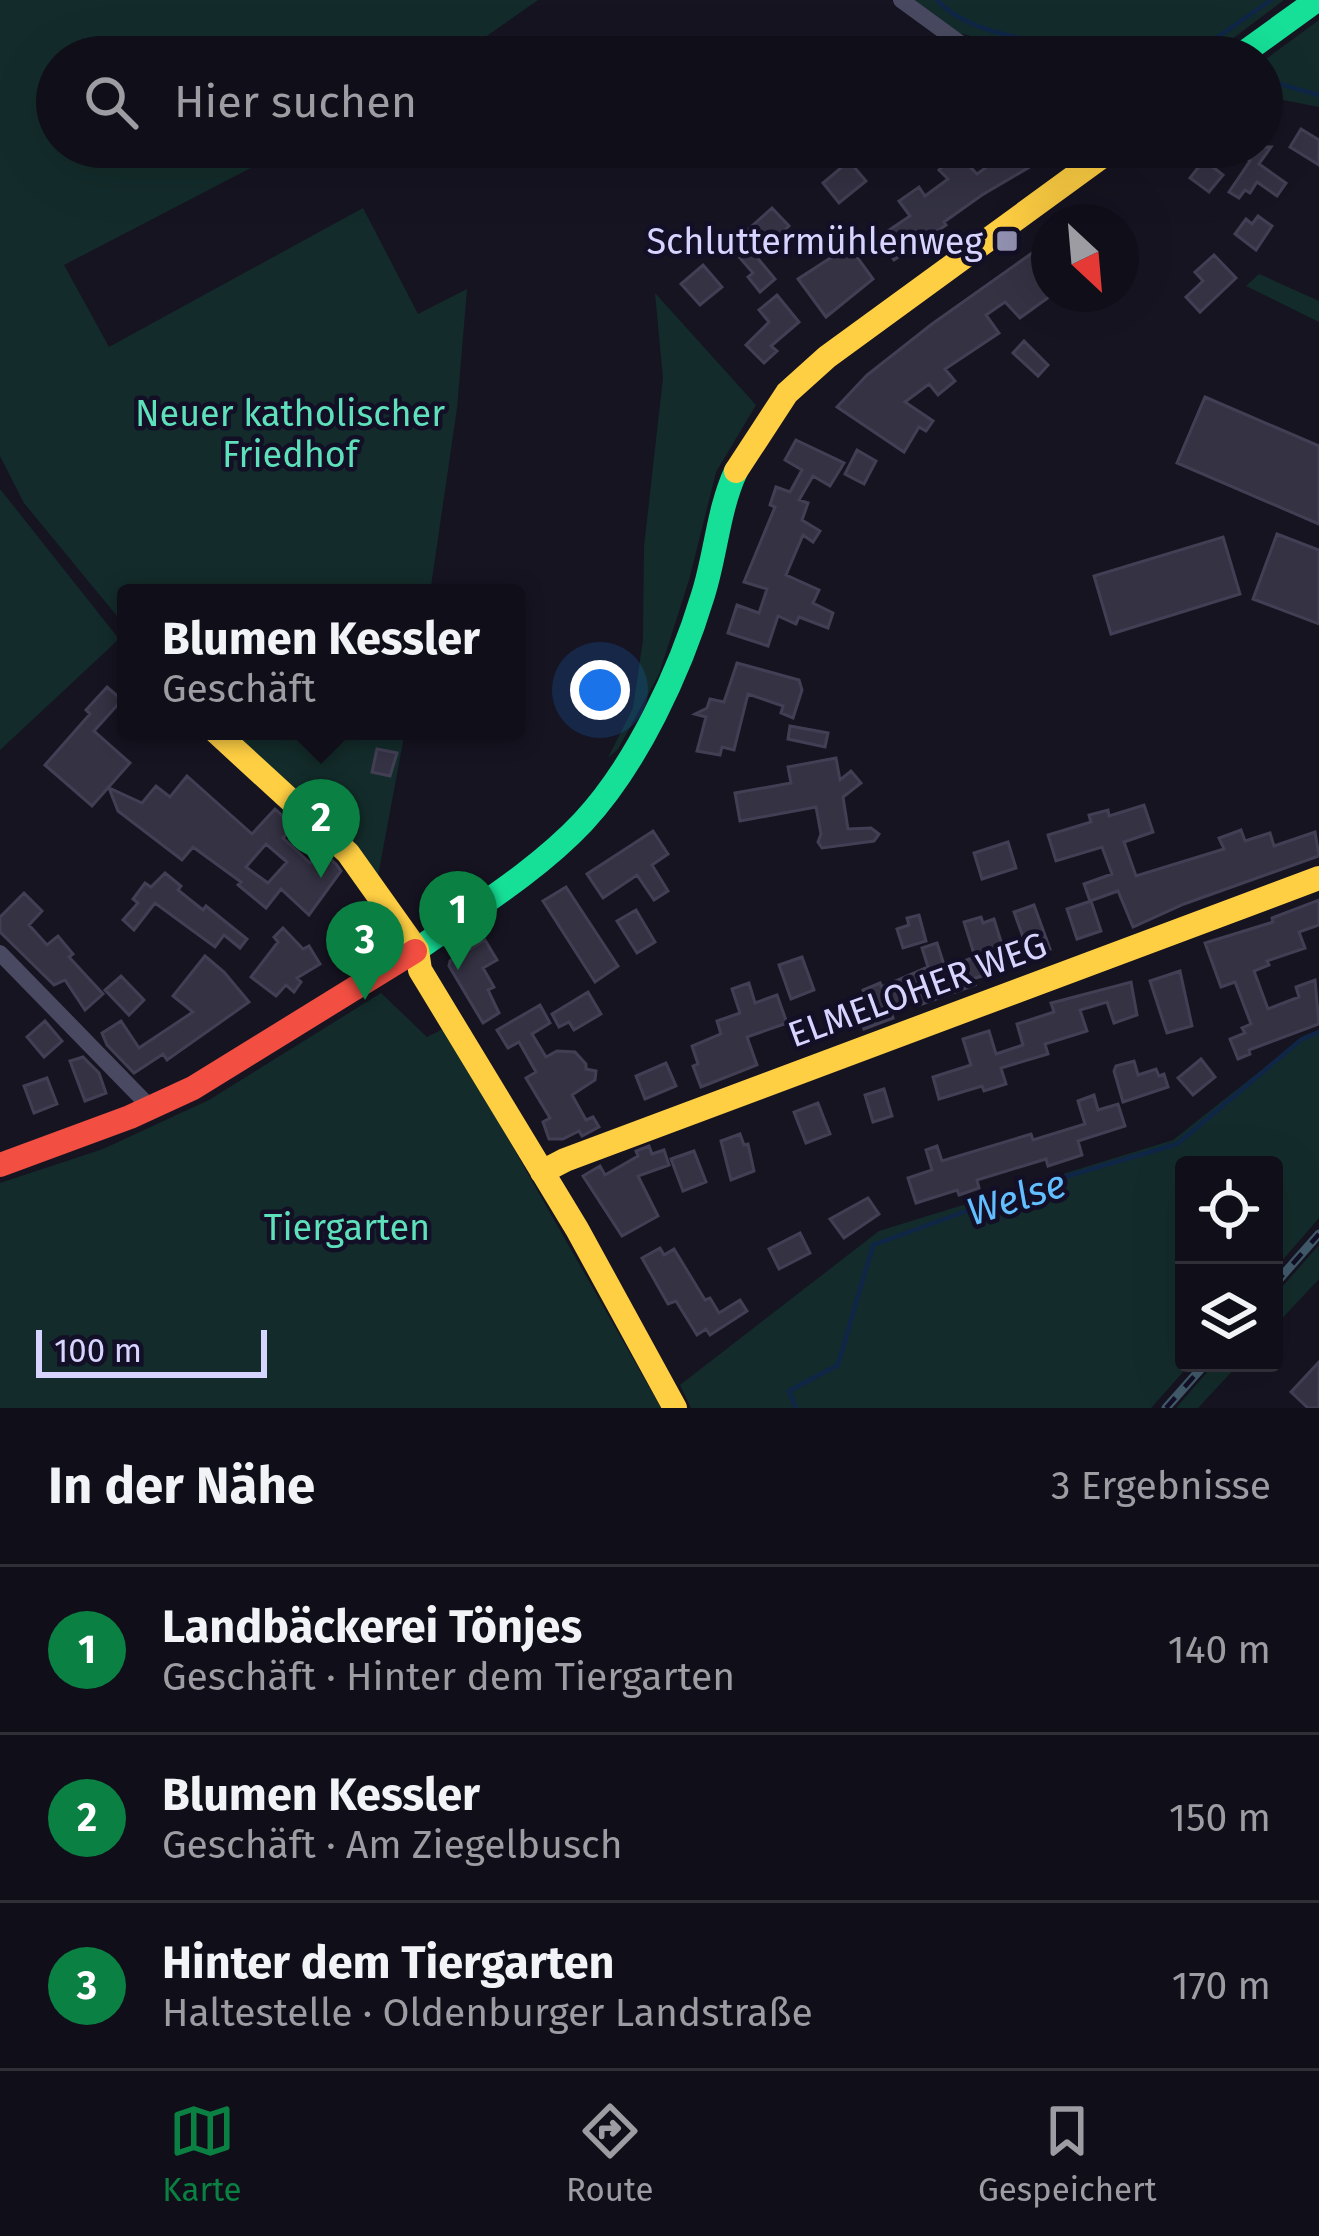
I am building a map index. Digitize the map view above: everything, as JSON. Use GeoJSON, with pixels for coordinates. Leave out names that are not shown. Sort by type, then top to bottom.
{"type":"FeatureCollection","features":[{"type":"Feature","properties":{"kind":"main road"},"geometry":{"type":"LineString","coordinates":[[1267,36],[1317,0]]}},
{"type":"Feature","properties":{"kind":"main road"},"geometry":{"type":"LineString","coordinates":[[0,1165],[151,1108],[251,1055],[418,950],[555,849],[622,773],[674,675],[704,594],[728,490],[742,455],[787,393],[827,357],[1085,168]]}},
{"type":"Feature","properties":{"kind":"main road"},"geometry":{"type":"LineString","coordinates":[[225,740],[348,853],[418,950],[420,970],[542,1172],[675,1408]]}},
{"type":"Feature","properties":{"kind":"main road","name":"ELMELOHER WEG"},"geometry":{"type":"LineString","coordinates":[[542,1172],[862,1047],[1319,878]]}},
{"type":"Feature","properties":{"kind":"street"},"geometry":{"type":"LineString","coordinates":[[902,0],[951,36]]}},
{"type":"Feature","properties":{"kind":"street"},"geometry":{"type":"LineString","coordinates":[[0,953],[151,1108]]}},
{"type":"Feature","properties":{"kind":"green space","name":"Neuer katholischer Friedhof"},"geometry":{"type":"Polygon","coordinates":[[[0,0],[538,0],[487,36],[36,36],[36,168],[251,168],[64,265],[109,347],[363,208],[418,314],[467,289],[457,408],[431,584],[117,584],[117,616],[24,503],[0,456],[0,0]]]}},
{"type":"Feature","properties":{"kind":"green space"},"geometry":{"type":"Polygon","coordinates":[[[911,0],[1284,0],[1236,36],[971,36],[951,31],[911,0]]]}},
{"type":"Feature","properties":{"kind":"green space"},"geometry":{"type":"Polygon","coordinates":[[[1319,20],[1319,107],[1283,100],[1283,47],[1319,20]]]}},
{"type":"Feature","properties":{"kind":"green space"},"geometry":{"type":"Polygon","coordinates":[[[1259,274],[1319,301],[1319,322],[1246,286],[1259,274]]]}},
{"type":"Feature","properties":{"kind":"green space"},"geometry":{"type":"Polygon","coordinates":[[[655,293],[756,405],[716,472],[659,674],[618,749],[608,758],[633,708],[643,640],[644,547],[663,378],[655,293]]]}},
{"type":"Feature","properties":{"kind":"green space"},"geometry":{"type":"Polygon","coordinates":[[[0,489],[117,641],[0,750],[0,489]]]}},
{"type":"Feature","properties":{"kind":"green space"},"geometry":{"type":"Polygon","coordinates":[[[228,740],[403,740],[377,881],[228,740]]]}},
{"type":"Feature","properties":{"kind":"green space","name":"Tiergarten"},"geometry":{"type":"Polygon","coordinates":[[[381,993],[427,1037],[445,1028],[661,1408],[0,1408],[0,1183],[103,1149],[209,1100],[381,993]]]}},
{"type":"Feature","properties":{"kind":"green space"},"geometry":{"type":"Polygon","coordinates":[[[1319,1030],[1319,1218],[1283,1260],[1283,1156],[1175,1156],[1175,1372],[1183,1372],[1151,1408],[691,1408],[680,1385],[879,1231],[1173,1140],[1302,1038],[1319,1030]]]}},
{"type":"Feature","properties":{"kind":"green space"},"geometry":{"type":"Polygon","coordinates":[[[1319,1245],[1319,1279],[1283,1317],[1283,1286],[1319,1245]]]}},
{"type":"Feature","properties":{"kind":"green space"},"geometry":{"type":"Polygon","coordinates":[[[1207,1372],[1232,1372],[1198,1408],[1176,1408],[1207,1372]]]}},
{"type":"Feature","properties":{"kind":"building"},"geometry":{"type":"Polygon","coordinates":[[[1301,129],[1319,140],[1319,165],[1290,147],[1301,129]]]}},
{"type":"Feature","properties":{"kind":"building"},"geometry":{"type":"Polygon","coordinates":[[[841,168],[855,168],[866,181],[839,203],[823,183],[841,168]]]}},
{"type":"Feature","properties":{"kind":"building"},"geometry":{"type":"Polygon","coordinates":[[[971,168],[977,174],[985,168],[1028,168],[982,195],[894,260],[879,237],[910,216],[899,201],[919,187],[925,196],[948,179],[939,170],[971,168]]]}},
{"type":"Feature","properties":{"kind":"building"},"geometry":{"type":"Polygon","coordinates":[[[1198,168],[1214,168],[1223,175],[1209,192],[1190,178],[1198,168]]]}},
{"type":"Feature","properties":{"kind":"building"},"geometry":{"type":"Polygon","coordinates":[[[1245,168],[1265,168],[1286,183],[1277,196],[1257,182],[1239,198],[1229,192],[1245,168]]]}},
{"type":"Feature","properties":{"kind":"building"},"geometry":{"type":"Polygon","coordinates":[[[772,208],[789,226],[760,252],[743,234],[772,208]]]}},
{"type":"Feature","properties":{"kind":"building"},"geometry":{"type":"Polygon","coordinates":[[[1258,216],[1272,226],[1256,250],[1235,234],[1246,219],[1252,224],[1258,216]]]}},
{"type":"Feature","properties":{"kind":"building"},"geometry":{"type":"Polygon","coordinates":[[[849,246],[873,279],[826,317],[798,279],[849,246]]]}},
{"type":"Feature","properties":{"kind":"building"},"geometry":{"type":"Polygon","coordinates":[[[750,249],[775,279],[760,292],[740,258],[750,249]]]}},
{"type":"Feature","properties":{"kind":"building"},"geometry":{"type":"Polygon","coordinates":[[[1031,254],[1031,310],[1020,318],[1005,302],[986,315],[999,333],[945,369],[955,381],[938,395],[929,384],[905,402],[933,421],[926,431],[919,427],[904,452],[837,407],[867,375],[1031,254]]]}},
{"type":"Feature","properties":{"kind":"building"},"geometry":{"type":"Polygon","coordinates":[[[1214,255],[1236,278],[1200,312],[1186,297],[1203,281],[1195,272],[1214,255]]]}},
{"type":"Feature","properties":{"kind":"building"},"geometry":{"type":"Polygon","coordinates":[[[703,265],[722,287],[700,305],[681,284],[703,265]]]}},
{"type":"Feature","properties":{"kind":"building"},"geometry":{"type":"Polygon","coordinates":[[[777,295],[799,322],[771,346],[777,351],[764,363],[746,345],[769,322],[759,310],[777,295]]]}},
{"type":"Feature","properties":{"kind":"building"},"geometry":{"type":"Polygon","coordinates":[[[1024,341],[1048,365],[1038,376],[1013,353],[1024,341]]]}},
{"type":"Feature","properties":{"kind":"building"},"geometry":{"type":"Polygon","coordinates":[[[1205,397],[1319,446],[1319,524],[1177,463],[1205,397]]]}},
{"type":"Feature","properties":{"kind":"building"},"geometry":{"type":"Polygon","coordinates":[[[796,440],[844,463],[830,486],[813,476],[799,500],[808,503],[802,520],[820,531],[813,542],[803,535],[786,575],[819,590],[813,603],[833,613],[828,628],[799,617],[796,624],[778,616],[768,646],[728,633],[737,605],[759,613],[767,589],[744,582],[775,507],[770,505],[776,487],[790,492],[802,470],[785,460],[796,440]]]}},
{"type":"Feature","properties":{"kind":"building"},"geometry":{"type":"Polygon","coordinates":[[[857,450],[876,461],[864,484],[845,474],[857,450]]]}},
{"type":"Feature","properties":{"kind":"building"},"geometry":{"type":"Polygon","coordinates":[[[1277,534],[1319,550],[1319,624],[1253,599],[1277,534]]]}},
{"type":"Feature","properties":{"kind":"building"},"geometry":{"type":"Polygon","coordinates":[[[1223,537],[1240,594],[1111,634],[1094,576],[1223,537]]]}},
{"type":"Feature","properties":{"kind":"building"},"geometry":{"type":"Polygon","coordinates":[[[737,663],[799,680],[802,690],[793,718],[781,713],[783,706],[748,694],[734,750],[722,747],[720,755],[697,751],[706,717],[695,714],[707,708],[710,699],[724,702],[737,663]]]}},
{"type":"Feature","properties":{"kind":"building"},"geometry":{"type":"Polygon","coordinates":[[[107,687],[117,696],[117,706],[94,731],[130,763],[92,806],[45,765],[90,714],[86,710],[107,687]]]}},
{"type":"Feature","properties":{"kind":"building"},"geometry":{"type":"Polygon","coordinates":[[[790,726],[828,733],[825,747],[788,739],[790,726]]]}},
{"type":"Feature","properties":{"kind":"building"},"geometry":{"type":"Polygon","coordinates":[[[377,749],[397,753],[390,776],[372,772],[377,749]]]}},
{"type":"Feature","properties":{"kind":"building"},"geometry":{"type":"Polygon","coordinates":[[[836,758],[840,780],[851,771],[861,783],[843,797],[848,829],[871,828],[879,834],[874,841],[822,848],[816,807],[740,821],[735,793],[791,783],[788,767],[836,758]]]}},
{"type":"Feature","properties":{"kind":"building"},"geometry":{"type":"Polygon","coordinates":[[[187,776],[252,834],[275,809],[294,826],[283,838],[310,863],[321,851],[341,871],[309,915],[281,889],[266,908],[238,885],[241,882],[193,847],[182,860],[118,811],[109,788],[142,803],[156,786],[170,797],[187,776]],[[266,844],[246,867],[268,883],[287,862],[266,844]]]}},
{"type":"Feature","properties":{"kind":"building"},"geometry":{"type":"Polygon","coordinates":[[[1144,805],[1153,832],[1124,842],[1136,876],[1224,849],[1219,838],[1241,830],[1245,841],[1270,833],[1274,846],[1315,832],[1319,856],[1133,927],[1118,891],[1090,901],[1084,884],[1112,874],[1102,847],[1056,861],[1048,835],[1091,822],[1089,815],[1108,810],[1109,816],[1144,805]]]}},
{"type":"Feature","properties":{"kind":"building"},"geometry":{"type":"Polygon","coordinates":[[[653,831],[668,854],[652,865],[668,891],[654,900],[637,875],[603,898],[587,874],[653,831]]]}},
{"type":"Feature","properties":{"kind":"building"},"geometry":{"type":"Polygon","coordinates":[[[1008,842],[1016,868],[982,879],[974,853],[1008,842]]]}},
{"type":"Feature","properties":{"kind":"building"},"geometry":{"type":"Polygon","coordinates":[[[165,873],[181,886],[178,890],[247,939],[240,948],[224,935],[215,947],[155,903],[134,930],[123,920],[138,903],[133,899],[145,883],[151,887],[165,873]]]}},
{"type":"Feature","properties":{"kind":"building"},"geometry":{"type":"Polygon","coordinates":[[[566,887],[618,966],[595,982],[543,901],[566,887]]]}},
{"type":"Feature","properties":{"kind":"building"},"geometry":{"type":"Polygon","coordinates":[[[24,893],[42,911],[29,925],[47,945],[58,936],[73,954],[69,957],[103,994],[85,1010],[65,980],[54,985],[0,932],[0,917],[24,893]]]}},
{"type":"Feature","properties":{"kind":"building"},"geometry":{"type":"Polygon","coordinates":[[[1319,900],[1319,925],[1299,932],[1305,948],[1267,961],[1269,965],[1254,971],[1268,1009],[1299,997],[1296,987],[1315,980],[1319,1024],[1249,1050],[1250,1054],[1238,1059],[1230,1039],[1245,1033],[1242,1028],[1251,1024],[1235,982],[1221,987],[1205,943],[1273,922],[1272,918],[1319,900]]]}},
{"type":"Feature","properties":{"kind":"building"},"geometry":{"type":"Polygon","coordinates":[[[1091,901],[1101,931],[1077,939],[1067,909],[1091,901]]]}},
{"type":"Feature","properties":{"kind":"building"},"geometry":{"type":"Polygon","coordinates":[[[1034,905],[1050,949],[1030,956],[1014,912],[1034,905]]]}},
{"type":"Feature","properties":{"kind":"building"},"geometry":{"type":"Polygon","coordinates":[[[636,910],[655,942],[637,953],[617,921],[636,910]]]}},
{"type":"Feature","properties":{"kind":"building"},"geometry":{"type":"Polygon","coordinates":[[[919,915],[926,941],[903,948],[897,929],[909,925],[907,918],[919,915]]]}},
{"type":"Feature","properties":{"kind":"building"},"geometry":{"type":"Polygon","coordinates":[[[981,917],[983,923],[994,919],[1007,961],[991,966],[993,973],[972,979],[975,985],[919,1005],[916,998],[890,1009],[893,1018],[864,1029],[855,1005],[867,1001],[863,990],[928,967],[922,948],[937,943],[945,968],[975,957],[964,922],[981,917]]]}},
{"type":"Feature","properties":{"kind":"building"},"geometry":{"type":"Polygon","coordinates":[[[283,928],[303,949],[309,946],[320,964],[297,978],[301,982],[294,992],[286,985],[276,996],[251,977],[283,928]]]}},
{"type":"Feature","properties":{"kind":"building"},"geometry":{"type":"Polygon","coordinates":[[[485,940],[497,960],[483,968],[494,987],[488,990],[499,1013],[483,1023],[449,966],[485,940]]]}},
{"type":"Feature","properties":{"kind":"building"},"geometry":{"type":"Polygon","coordinates":[[[205,956],[249,1002],[167,1060],[163,1054],[134,1073],[102,1033],[121,1021],[139,1048],[193,1012],[173,996],[205,956]]]}},
{"type":"Feature","properties":{"kind":"building"},"geometry":{"type":"Polygon","coordinates":[[[802,957],[814,990],[791,999],[779,965],[802,957]]]}},
{"type":"Feature","properties":{"kind":"building"},"geometry":{"type":"Polygon","coordinates":[[[1180,971],[1192,1026],[1167,1033],[1150,981],[1180,971]]]}},
{"type":"Feature","properties":{"kind":"building"},"geometry":{"type":"Polygon","coordinates":[[[121,976],[144,1000],[129,1015],[105,990],[121,976]]]}},
{"type":"Feature","properties":{"kind":"building"},"geometry":{"type":"Polygon","coordinates":[[[1131,982],[1137,1015],[1114,1023],[1107,1002],[1080,1010],[1087,1031],[1045,1044],[1048,1054],[1001,1068],[1006,1084],[939,1099],[933,1077],[971,1065],[963,1039],[989,1031],[996,1054],[1023,1045],[1017,1024],[1054,1012],[1051,1003],[1131,982]]]}},
{"type":"Feature","properties":{"kind":"building"},"geometry":{"type":"Polygon","coordinates":[[[749,983],[755,1003],[777,995],[787,1023],[747,1037],[757,1065],[701,1087],[692,1046],[721,1034],[717,1021],[740,1013],[732,989],[749,983]]]}},
{"type":"Feature","properties":{"kind":"building"},"geometry":{"type":"Polygon","coordinates":[[[588,992],[601,1014],[574,1030],[569,1022],[559,1027],[552,1014],[588,992]]]}},
{"type":"Feature","properties":{"kind":"building"},"geometry":{"type":"Polygon","coordinates":[[[540,1005],[550,1023],[532,1034],[546,1057],[557,1051],[575,1052],[586,1069],[596,1071],[595,1080],[572,1095],[586,1120],[593,1117],[599,1127],[582,1136],[579,1131],[563,1139],[549,1139],[543,1122],[550,1118],[526,1078],[536,1072],[519,1042],[508,1048],[497,1030],[540,1005]]]}},
{"type":"Feature","properties":{"kind":"building"},"geometry":{"type":"Polygon","coordinates":[[[45,1021],[62,1041],[44,1057],[27,1037],[45,1021]]]}},
{"type":"Feature","properties":{"kind":"building"},"geometry":{"type":"Polygon","coordinates":[[[83,1057],[99,1073],[106,1093],[85,1101],[70,1061],[83,1057]]]}},
{"type":"Feature","properties":{"kind":"building"},"geometry":{"type":"Polygon","coordinates":[[[1201,1059],[1215,1077],[1193,1095],[1178,1078],[1201,1059]]]}},
{"type":"Feature","properties":{"kind":"building"},"geometry":{"type":"Polygon","coordinates":[[[1134,1061],[1138,1075],[1156,1069],[1159,1076],[1164,1074],[1168,1087],[1123,1102],[1114,1071],[1134,1061]]]}},
{"type":"Feature","properties":{"kind":"building"},"geometry":{"type":"Polygon","coordinates":[[[666,1063],[676,1086],[645,1099],[636,1076],[666,1063]]]}},
{"type":"Feature","properties":{"kind":"building"},"geometry":{"type":"Polygon","coordinates":[[[47,1078],[57,1104],[34,1113],[24,1086],[47,1078]]]}},
{"type":"Feature","properties":{"kind":"building"},"geometry":{"type":"Polygon","coordinates":[[[884,1089],[892,1116],[873,1122],[865,1095],[884,1089]]]}},
{"type":"Feature","properties":{"kind":"building"},"geometry":{"type":"Polygon","coordinates":[[[1094,1095],[1098,1110],[1118,1104],[1125,1126],[1078,1141],[1082,1155],[1048,1166],[1046,1159],[977,1180],[979,1188],[959,1195],[957,1190],[916,1203],[908,1178],[932,1170],[926,1150],[937,1146],[942,1161],[1031,1134],[1033,1140],[1085,1124],[1078,1101],[1094,1095]]]}},
{"type":"Feature","properties":{"kind":"building"},"geometry":{"type":"Polygon","coordinates":[[[818,1103],[830,1134],[806,1143],[794,1112],[818,1103]]]}},
{"type":"Feature","properties":{"kind":"building"},"geometry":{"type":"Polygon","coordinates":[[[740,1134],[744,1145],[748,1144],[754,1171],[731,1180],[721,1141],[740,1134]]]}},
{"type":"Feature","properties":{"kind":"building"},"geometry":{"type":"Polygon","coordinates":[[[649,1146],[652,1154],[664,1150],[669,1165],[638,1176],[658,1216],[622,1236],[583,1176],[600,1166],[605,1175],[649,1146]]]}},
{"type":"Feature","properties":{"kind":"building"},"geometry":{"type":"Polygon","coordinates":[[[694,1151],[706,1182],[683,1191],[671,1159],[694,1151]]]}},
{"type":"Feature","properties":{"kind":"building"},"geometry":{"type":"Polygon","coordinates":[[[868,1198],[879,1214],[844,1238],[830,1219],[868,1198]]]}},
{"type":"Feature","properties":{"kind":"building"},"geometry":{"type":"Polygon","coordinates":[[[800,1233],[810,1253],[779,1269],[769,1249],[800,1233]]]}},
{"type":"Feature","properties":{"kind":"building"},"geometry":{"type":"Polygon","coordinates":[[[660,1248],[664,1255],[674,1249],[705,1300],[710,1298],[719,1313],[740,1300],[747,1311],[710,1335],[706,1329],[697,1335],[676,1301],[668,1304],[642,1258],[660,1248]]]}},
{"type":"Feature","properties":{"kind":"building"},"geometry":{"type":"Polygon","coordinates":[[[1319,1362],[1319,1408],[1308,1408],[1291,1392],[1319,1362]]]}},
{"type":"Feature","properties":{"kind":"waterway"},"geometry":{"type":"LineString","coordinates":[[937,0],[959,17],[1014,36]]}},
{"type":"Feature","properties":{"kind":"waterway"},"geometry":{"type":"LineString","coordinates":[[1219,36],[1271,0]]}},
{"type":"Feature","properties":{"kind":"waterway"},"geometry":{"type":"LineString","coordinates":[[1283,85],[1319,95]]}},
{"type":"Feature","properties":{"kind":"waterway","name":"Welse"},"geometry":{"type":"LineString","coordinates":[[796,1408],[789,1391],[838,1365],[873,1245],[1044,1183],[1177,1144],[1302,1039],[1319,1032]]}},
{"type":"Feature","properties":{"kind":"railway"},"geometry":{"type":"LineString","coordinates":[[1283,1275],[1319,1234]]}},
{"type":"Feature","properties":{"kind":"railway"},"geometry":{"type":"LineString","coordinates":[[1166,1408],[1198,1372]]}},
{"type":"Feature","properties":{"kind":"traffic: fast"},"geometry":{"type":"LineString","coordinates":[[1267,36],[1317,0]]}},
{"type":"Feature","properties":{"kind":"traffic: fast"},"geometry":{"type":"LineString","coordinates":[[415,951],[545,858],[583,822],[621,773],[655,715],[682,654],[736,471]]}},
{"type":"Feature","properties":{"kind":"traffic: slow"},"geometry":{"type":"LineString","coordinates":[[736,471],[787,393],[827,357],[1086,168]]}},
{"type":"Feature","properties":{"kind":"traffic: slow"},"geometry":{"type":"LineString","coordinates":[[225,740],[348,853],[417,950]]}},
{"type":"Feature","properties":{"kind":"traffic: slow"},"geometry":{"type":"LineString","coordinates":[[542,1172],[1319,878]]}},
{"type":"Feature","properties":{"kind":"traffic: slow"},"geometry":{"type":"LineString","coordinates":[[417,950],[420,970],[577,1229],[675,1408]]}},
{"type":"Feature","properties":{"kind":"traffic: jam"},"geometry":{"type":"LineString","coordinates":[[0,1165],[193,1088],[415,951]]}},
{"type":"Feature","properties":{"kind":"place","name":"Schluttermühlenweg"},"geometry":{"type":"Point","coordinates":[1007,241]}},
{"type":"Feature","properties":{"kind":"place","name":"Blumen Kessler"},"geometry":{"type":"Point","coordinates":[321,878]}},
{"type":"Feature","properties":{"kind":"place","name":"Landbäckerei Tönjes"},"geometry":{"type":"Point","coordinates":[458,970]}},
{"type":"Feature","properties":{"kind":"place","name":"Hinter dem Tiergarten"},"geometry":{"type":"Point","coordinates":[365,1000]}}]}
